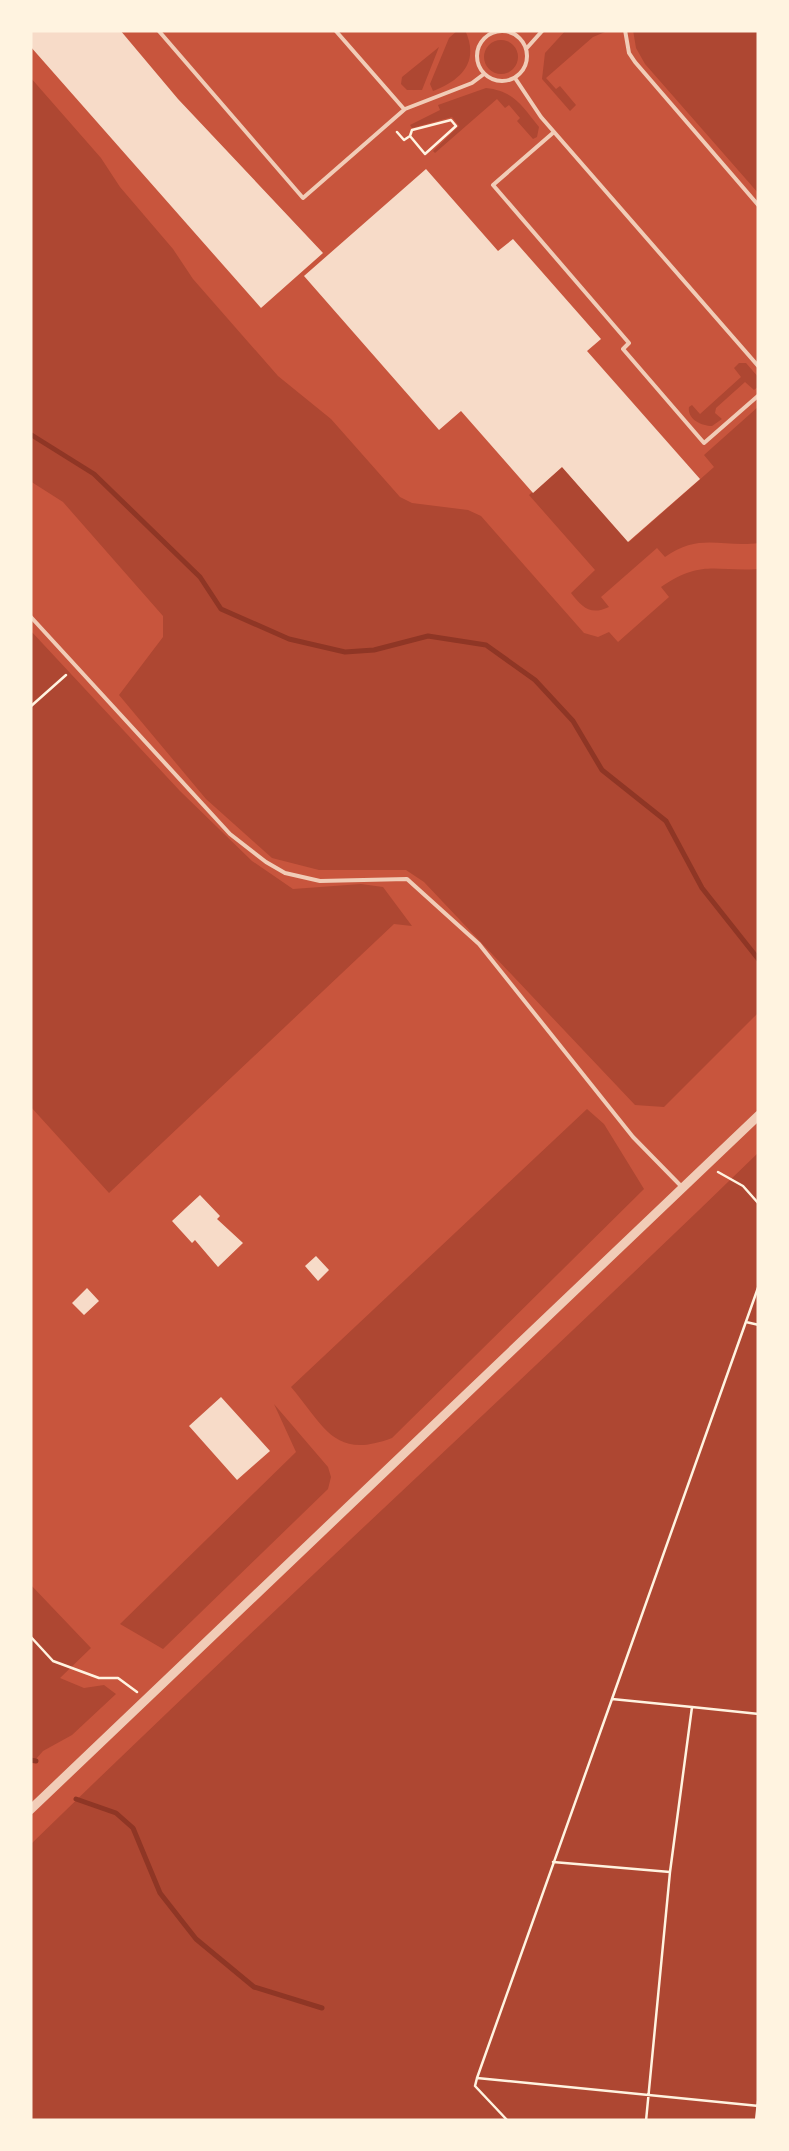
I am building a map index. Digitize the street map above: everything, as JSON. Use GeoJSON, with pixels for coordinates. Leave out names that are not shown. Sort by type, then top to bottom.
{"type":"FeatureCollection","features":[{"type":"Feature","properties":{"kind":"street"},"geometry":{"type":"LineString","coordinates":[[30,1810],[759,1115]]}},
{"type":"Feature","properties":{"kind":"lane"},"geometry":{"type":"LineString","coordinates":[[158,30],[303,198],[405,110],[472,83],[484,74]]}},
{"type":"Feature","properties":{"kind":"lane"},"geometry":{"type":"LineString","coordinates":[[335,30],[405,110]]}},
{"type":"Feature","properties":{"kind":"lane"},"geometry":{"type":"LineString","coordinates":[[479,30],[486,38]]}},
{"type":"Feature","properties":{"kind":"lane"},"geometry":{"type":"LineString","coordinates":[[484,74],[504,81],[515,78],[523,70],[526,49],[543,30]]}},
{"type":"Feature","properties":{"kind":"lane"},"geometry":{"type":"LineString","coordinates":[[625,30],[635,62],[759,206]]}},
{"type":"Feature","properties":{"kind":"lane"},"geometry":{"type":"LineString","coordinates":[[484,74],[477,55],[493,33],[513,31],[526,49]]}},
{"type":"Feature","properties":{"kind":"lane"},"geometry":{"type":"LineString","coordinates":[[515,78],[554,132],[759,367]]}},
{"type":"Feature","properties":{"kind":"lane"},"geometry":{"type":"LineString","coordinates":[[554,132],[493,185],[629,343],[623,349],[704,442],[759,395]]}},
{"type":"Feature","properties":{"kind":"lane"},"geometry":{"type":"LineString","coordinates":[[30,616],[230,834],[266,862],[285,873],[320,880],[408,879],[425,892],[479,944],[633,1136],[684,1188]]}},
{"type":"Feature","properties":{"kind":"path"},"geometry":{"type":"LineString","coordinates":[[389,123],[404,140],[412,130],[451,120],[456,126],[425,154],[410,136]]}},
{"type":"Feature","properties":{"kind":"path"},"geometry":{"type":"LineString","coordinates":[[30,708],[69,672]]}},
{"type":"Feature","properties":{"kind":"path"},"geometry":{"type":"LineString","coordinates":[[717,1171],[744,1186],[759,1204]]}},
{"type":"Feature","properties":{"kind":"path"},"geometry":{"type":"LineString","coordinates":[[508,2121],[478,2092],[477,2078],[759,1285]]}},
{"type":"Feature","properties":{"kind":"path"},"geometry":{"type":"LineString","coordinates":[[746,1322],[759,1326]]}},
{"type":"Feature","properties":{"kind":"path"},"geometry":{"type":"LineString","coordinates":[[30,1636],[54,1661],[99,1678],[118,1678],[147,1698]]}},
{"type":"Feature","properties":{"kind":"path"},"geometry":{"type":"LineString","coordinates":[[612,1699],[759,1714]]}},
{"type":"Feature","properties":{"kind":"path"},"geometry":{"type":"LineString","coordinates":[[646,2121],[670,1872],[692,1706]]}},
{"type":"Feature","properties":{"kind":"path"},"geometry":{"type":"LineString","coordinates":[[552,1862],[670,1872]]}},
{"type":"Feature","properties":{"kind":"path"},"geometry":{"type":"LineString","coordinates":[[477,2078],[758,2106]]}},
{"type":"Feature","properties":{"kind":"path"},"geometry":{"type":"LineString","coordinates":[[756,2121],[759,2094]]}},
{"type":"Feature","properties":{"kind":"shaded area"},"geometry":{"type":"Polygon","coordinates":[[[458,30],[465,30],[469,60],[459,75],[433,91],[430,84],[449,38],[458,30]]]}},
{"type":"Feature","properties":{"kind":"shaded area"},"geometry":{"type":"Polygon","coordinates":[[[566,30],[610,30],[593,37],[546,78],[556,89],[560,86],[576,105],[570,111],[542,79],[545,53],[566,30]]]}},
{"type":"Feature","properties":{"kind":"shaded area"},"geometry":{"type":"Polygon","coordinates":[[[633,30],[759,30],[759,194],[645,64],[636,48],[633,30]]]}},
{"type":"Feature","properties":{"kind":"shaded area"},"geometry":{"type":"Polygon","coordinates":[[[501,40],[513,45],[518,57],[513,69],[501,74],[489,69],[484,57],[489,45],[501,40]]]}},
{"type":"Feature","properties":{"kind":"shaded area"},"geometry":{"type":"Polygon","coordinates":[[[439,47],[422,90],[407,90],[401,84],[402,77],[439,47]]]}},
{"type":"Feature","properties":{"kind":"shaded area"},"geometry":{"type":"Polygon","coordinates":[[[30,77],[101,158],[193,279],[278,376],[331,419],[400,497],[412,503],[468,510],[481,516],[584,633],[598,637],[609,632],[618,642],[669,597],[661,587],[687,573],[759,569],[759,1012],[664,1107],[635,1105],[424,882],[406,870],[319,870],[272,858],[206,799],[119,695],[163,637],[163,616],[63,502],[30,481],[30,77]]]}},
{"type":"Feature","properties":{"kind":"shaded area"},"geometry":{"type":"Polygon","coordinates":[[[486,88],[504,92],[517,101],[539,127],[537,137],[533,139],[509,105],[505,108],[497,99],[435,153],[459,126],[452,117],[412,128],[410,125],[440,110],[438,105],[486,88]]]}},
{"type":"Feature","properties":{"kind":"shaded area"},"geometry":{"type":"Polygon","coordinates":[[[746,363],[759,378],[759,386],[754,390],[745,382],[716,408],[715,413],[722,419],[712,426],[696,421],[689,407],[692,405],[700,414],[741,377],[734,368],[746,363]]]}},
{"type":"Feature","properties":{"kind":"shaded area"},"geometry":{"type":"Polygon","coordinates":[[[759,406],[759,543],[700,543],[665,557],[657,548],[601,597],[609,607],[597,611],[583,606],[571,593],[595,570],[529,495],[562,467],[629,542],[714,467],[704,455],[759,406]]]}},
{"type":"Feature","properties":{"kind":"shaded area"},"geometry":{"type":"Polygon","coordinates":[[[30,630],[180,791],[252,861],[293,889],[361,884],[383,887],[412,926],[394,924],[109,1193],[30,1106],[30,630]]]}},
{"type":"Feature","properties":{"kind":"shaded area"},"geometry":{"type":"Polygon","coordinates":[[[587,1109],[604,1124],[644,1189],[392,1438],[357,1445],[332,1436],[291,1387],[587,1109]]]}},
{"type":"Feature","properties":{"kind":"shaded area"},"geometry":{"type":"Polygon","coordinates":[[[759,1152],[759,2121],[30,2121],[30,1845],[759,1152]]]}},
{"type":"Feature","properties":{"kind":"shaded area"},"geometry":{"type":"Polygon","coordinates":[[[274,1404],[328,1467],[328,1489],[163,1649],[120,1624],[296,1452],[274,1404]]]}},
{"type":"Feature","properties":{"kind":"shaded area"},"geometry":{"type":"Polygon","coordinates":[[[30,1584],[91,1648],[60,1678],[84,1688],[104,1685],[116,1694],[72,1735],[43,1751],[30,1766],[30,1584]]]}},
{"type":"Feature","properties":{"kind":"building"},"geometry":{"type":"Polygon","coordinates":[[[30,30],[120,30],[178,99],[323,253],[261,308],[30,46],[30,30]]]}},
{"type":"Feature","properties":{"kind":"building"},"geometry":{"type":"Polygon","coordinates":[[[426,169],[498,251],[513,239],[601,339],[587,351],[700,479],[628,542],[562,467],[533,493],[461,411],[439,430],[304,276],[426,169]]]}},
{"type":"Feature","properties":{"kind":"building"},"geometry":{"type":"Polygon","coordinates":[[[200,1195],[220,1216],[217,1219],[243,1243],[218,1267],[172,1221],[200,1195]]]}},
{"type":"Feature","properties":{"kind":"building"},"geometry":{"type":"Polygon","coordinates":[[[316,1256],[329,1270],[318,1281],[305,1266],[316,1256]]]}},
{"type":"Feature","properties":{"kind":"building"},"geometry":{"type":"Polygon","coordinates":[[[87,1288],[99,1301],[84,1315],[72,1303],[87,1288]]]}},
{"type":"Feature","properties":{"kind":"building"},"geometry":{"type":"Polygon","coordinates":[[[221,1397],[270,1451],[237,1480],[189,1426],[221,1397]]]}},
{"type":"Feature","properties":{"kind":"waterway"},"geometry":{"type":"LineString","coordinates":[[30,434],[94,474],[200,577],[221,609],[289,639],[345,652],[374,650],[428,636],[486,645],[535,680],[573,721],[602,770],[666,821],[702,888],[759,960]]}},
{"type":"Feature","properties":{"kind":"waterway"},"geometry":{"type":"LineString","coordinates":[[30,1760],[36,1761]]}},
{"type":"Feature","properties":{"kind":"waterway"},"geometry":{"type":"LineString","coordinates":[[76,1799],[116,1813],[133,1828],[160,1893],[196,1939],[254,1987],[322,2008]]}}]}
